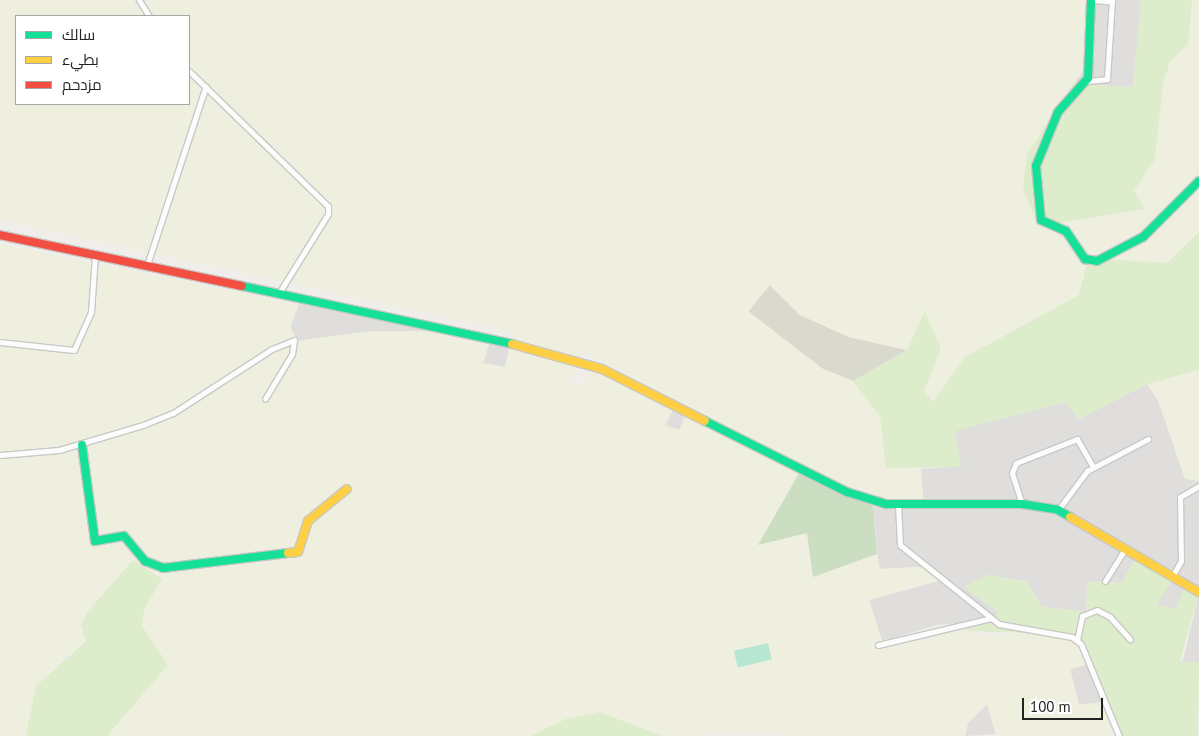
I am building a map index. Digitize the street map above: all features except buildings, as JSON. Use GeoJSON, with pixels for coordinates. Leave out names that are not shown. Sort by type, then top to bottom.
{"type":"FeatureCollection","features":[{"type":"Feature","properties":{"kind":"main road"},"geometry":{"type":"LineString","coordinates":[[1092,0],[1086,81],[1063,104],[1039,154],[1034,178],[1044,223],[1066,231],[1085,258],[1097,261],[1144,237],[1199,181]]}},
{"type":"Feature","properties":{"kind":"main road"},"geometry":{"type":"LineString","coordinates":[[0,234],[570,357],[847,492],[898,504],[1022,504],[1058,510],[1199,592]]}},
{"type":"Feature","properties":{"kind":"main road"},"geometry":{"type":"LineString","coordinates":[[82,445],[94,541],[126,537],[143,558],[163,568],[298,552],[308,521],[347,489]]}},
{"type":"Feature","properties":{"kind":"street"},"geometry":{"type":"LineString","coordinates":[[140,0],[148,15]]}},
{"type":"Feature","properties":{"kind":"street"},"geometry":{"type":"LineString","coordinates":[[1086,81],[1107,79],[1112,1],[1092,0]]}},
{"type":"Feature","properties":{"kind":"street"},"geometry":{"type":"LineString","coordinates":[[190,72],[328,206],[328,214],[279,293]]}},
{"type":"Feature","properties":{"kind":"street"},"geometry":{"type":"LineString","coordinates":[[147,265],[206,86]]}},
{"type":"Feature","properties":{"kind":"street"},"geometry":{"type":"LineString","coordinates":[[0,342],[74,350],[91,312],[95,255]]}},
{"type":"Feature","properties":{"kind":"street"},"geometry":{"type":"LineString","coordinates":[[0,456],[82,445],[173,413],[272,349],[294,340],[292,354],[265,400]]}},
{"type":"Feature","properties":{"kind":"street"},"geometry":{"type":"LineString","coordinates":[[1022,504],[1012,472],[1016,463],[1077,438],[1093,467]]}},
{"type":"Feature","properties":{"kind":"street"},"geometry":{"type":"LineString","coordinates":[[1058,510],[1079,479],[1093,467],[1148,439]]}},
{"type":"Feature","properties":{"kind":"street"},"geometry":{"type":"LineString","coordinates":[[1172,577],[1181,561],[1180,496],[1199,486]]}},
{"type":"Feature","properties":{"kind":"street"},"geometry":{"type":"LineString","coordinates":[[898,504],[900,545],[991,618],[1006,627],[1077,640]]}},
{"type":"Feature","properties":{"kind":"street"},"geometry":{"type":"LineString","coordinates":[[1106,582],[1126,548]]}},
{"type":"Feature","properties":{"kind":"street"},"geometry":{"type":"LineString","coordinates":[[1119,736],[1077,640],[1082,616],[1097,610],[1110,617],[1130,639]]}},
{"type":"Feature","properties":{"kind":"street"},"geometry":{"type":"LineString","coordinates":[[878,645],[991,618]]}},
{"type":"Feature","properties":{"kind":"shaded area"},"geometry":{"type":"Polygon","coordinates":[[[1089,0],[1141,0],[1133,87],[1073,84],[1087,65],[1089,0]]]}},
{"type":"Feature","properties":{"kind":"shaded area"},"geometry":{"type":"Polygon","coordinates":[[[770,285],[800,315],[849,337],[907,350],[853,381],[823,369],[748,312],[770,285]]]}},
{"type":"Feature","properties":{"kind":"shaded area"},"geometry":{"type":"Polygon","coordinates":[[[299,304],[470,332],[372,331],[297,341],[290,327],[299,304]]]}},
{"type":"Feature","properties":{"kind":"shaded area"},"geometry":{"type":"Polygon","coordinates":[[[491,338],[510,344],[505,367],[483,363],[491,338]]]}},
{"type":"Feature","properties":{"kind":"shaded area"},"geometry":{"type":"Polygon","coordinates":[[[1147,384],[1158,400],[1185,478],[1199,481],[1199,592],[1176,609],[1152,604],[1121,583],[1088,581],[1086,612],[1042,607],[1026,581],[989,575],[964,587],[999,613],[968,631],[957,623],[938,625],[882,641],[869,600],[942,580],[921,567],[879,569],[873,507],[924,508],[921,469],[961,466],[954,431],[1065,402],[1079,419],[1147,384]]]}},
{"type":"Feature","properties":{"kind":"shaded area"},"geometry":{"type":"Polygon","coordinates":[[[673,409],[688,411],[679,431],[665,425],[673,409]]]}},
{"type":"Feature","properties":{"kind":"shaded area"},"geometry":{"type":"Polygon","coordinates":[[[1199,593],[1199,672],[1181,668],[1199,593]]]}},
{"type":"Feature","properties":{"kind":"shaded area"},"geometry":{"type":"Polygon","coordinates":[[[1088,664],[1104,702],[1079,705],[1070,669],[1088,664]]]}},
{"type":"Feature","properties":{"kind":"shaded area"},"geometry":{"type":"Polygon","coordinates":[[[987,704],[999,734],[965,736],[968,723],[987,704]]]}},
{"type":"Feature","properties":{"kind":"green space"},"geometry":{"type":"Polygon","coordinates":[[[0,0],[1089,0],[1087,65],[1027,154],[1039,226],[1144,209],[1134,191],[1155,159],[1163,84],[1170,62],[1188,44],[1192,0],[1199,0],[1199,232],[1168,263],[1088,258],[1079,295],[965,357],[933,403],[924,391],[941,349],[925,311],[907,350],[849,337],[800,315],[770,285],[748,311],[823,369],[853,381],[880,416],[886,468],[921,469],[924,508],[873,507],[868,501],[807,533],[812,577],[877,554],[880,569],[921,567],[942,579],[869,600],[882,641],[957,623],[978,634],[1056,634],[1075,640],[1088,664],[1070,669],[1079,705],[1104,702],[1121,736],[996,736],[987,704],[968,723],[965,736],[788,736],[787,732],[663,736],[599,712],[566,719],[530,736],[107,736],[168,665],[142,626],[144,609],[162,579],[133,560],[98,598],[81,625],[86,641],[47,672],[33,701],[28,734],[0,736],[0,244],[299,304],[290,327],[297,341],[372,331],[470,332],[491,338],[483,363],[505,367],[513,332],[0,220],[0,0]],[[585,352],[569,382],[584,387],[594,369],[673,409],[665,425],[679,430],[688,411],[770,453],[585,352]]]}},
{"type":"Feature","properties":{"kind":"green space"},"geometry":{"type":"Polygon","coordinates":[[[1141,0],[1192,0],[1188,44],[1170,62],[1163,84],[1155,159],[1134,191],[1145,209],[1039,226],[1023,190],[1027,154],[1073,84],[1133,87],[1141,0]]]}},
{"type":"Feature","properties":{"kind":"green space"},"geometry":{"type":"Polygon","coordinates":[[[1199,232],[1199,370],[1147,384],[1079,419],[1065,402],[955,431],[961,467],[886,468],[880,416],[853,381],[907,350],[925,311],[941,349],[924,391],[933,402],[965,357],[1079,295],[1088,258],[1167,263],[1199,232]]]}},
{"type":"Feature","properties":{"kind":"green space"},"geometry":{"type":"Polygon","coordinates":[[[1199,370],[1199,481],[1185,479],[1158,400],[1147,384],[1199,370]]]}},
{"type":"Feature","properties":{"kind":"green space"},"geometry":{"type":"Polygon","coordinates":[[[801,470],[868,501],[873,507],[877,554],[813,577],[807,533],[758,545],[801,470]]]}},
{"type":"Feature","properties":{"kind":"green space"},"geometry":{"type":"Polygon","coordinates":[[[1136,558],[1178,570],[1157,605],[1176,609],[1185,586],[1199,593],[1180,661],[1199,663],[1198,736],[1121,736],[1075,640],[1056,634],[968,631],[999,613],[963,587],[989,575],[1026,581],[1042,607],[1086,612],[1088,581],[1121,583],[1136,558]]]}},
{"type":"Feature","properties":{"kind":"green space"},"geometry":{"type":"Polygon","coordinates":[[[133,560],[162,579],[144,609],[142,626],[168,665],[107,736],[26,736],[36,686],[86,641],[81,625],[88,611],[133,560]]]}},
{"type":"Feature","properties":{"kind":"green space"},"geometry":{"type":"Polygon","coordinates":[[[768,643],[772,660],[738,667],[734,651],[768,643]]]}},
{"type":"Feature","properties":{"kind":"green space"},"geometry":{"type":"Polygon","coordinates":[[[599,712],[663,736],[530,736],[566,719],[599,712]]]}},
{"type":"Feature","properties":{"kind":"traffic: fast"},"geometry":{"type":"LineString","coordinates":[[1091,0],[1088,78],[1058,112],[1036,166],[1041,220],[1066,231],[1085,259],[1097,261],[1143,237],[1199,181]]}},
{"type":"Feature","properties":{"kind":"traffic: fast"},"geometry":{"type":"LineString","coordinates":[[242,286],[512,344]]}},
{"type":"Feature","properties":{"kind":"traffic: fast"},"geometry":{"type":"LineString","coordinates":[[705,421],[847,492],[886,504],[1022,504],[1058,510],[1070,517]]}},
{"type":"Feature","properties":{"kind":"traffic: fast"},"geometry":{"type":"LineString","coordinates":[[82,445],[95,541],[124,536],[145,561],[163,568],[288,553]]}},
{"type":"Feature","properties":{"kind":"traffic: slow"},"geometry":{"type":"LineString","coordinates":[[512,344],[602,369],[705,421]]}},
{"type":"Feature","properties":{"kind":"traffic: slow"},"geometry":{"type":"LineString","coordinates":[[288,553],[298,552],[308,521],[347,489]]}},
{"type":"Feature","properties":{"kind":"traffic: slow"},"geometry":{"type":"LineString","coordinates":[[1070,517],[1199,592]]}},
{"type":"Feature","properties":{"kind":"traffic: jam"},"geometry":{"type":"LineString","coordinates":[[0,235],[242,286]]}}]}
